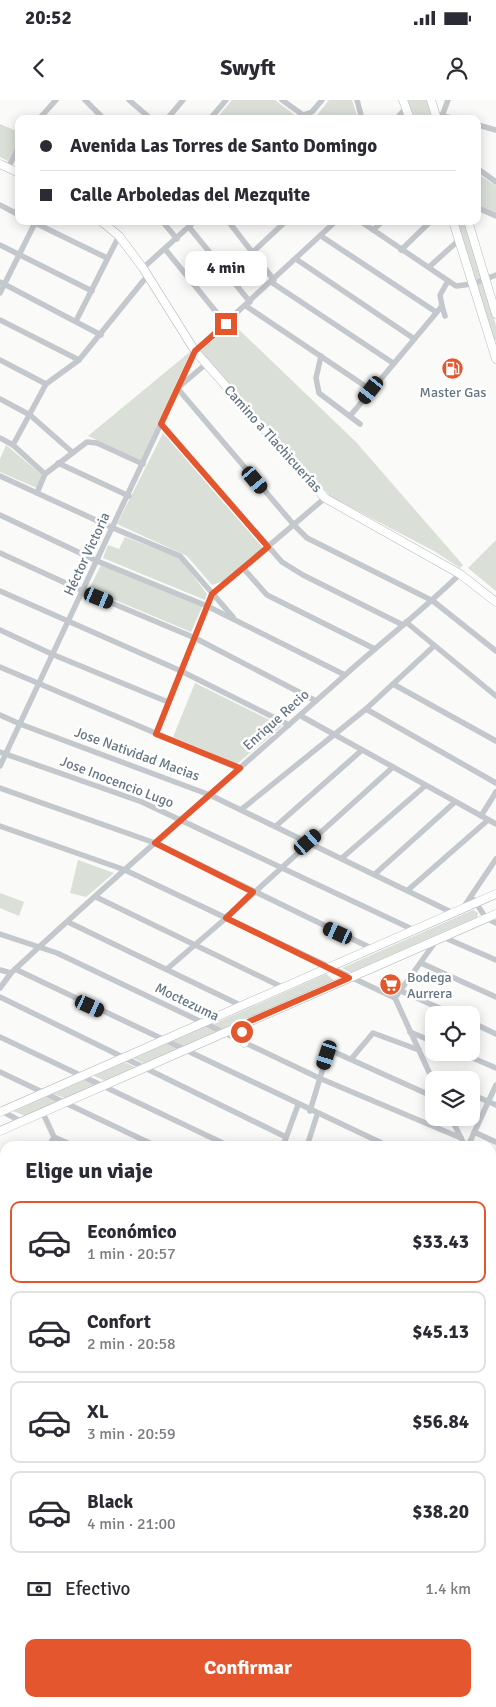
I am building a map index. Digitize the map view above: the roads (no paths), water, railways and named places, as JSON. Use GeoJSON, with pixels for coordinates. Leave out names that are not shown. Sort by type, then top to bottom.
{"type":"FeatureCollection","features":[{"type":"Feature","properties":{"kind":"street"},"geometry":{"type":"LineString","coordinates":[[43,115],[56,100]]}},
{"type":"Feature","properties":{"kind":"street"},"geometry":{"type":"LineString","coordinates":[[85,100],[98,115]]}},
{"type":"Feature","properties":{"kind":"street"},"geometry":{"type":"LineString","coordinates":[[129,100],[138,102],[148,115]]}},
{"type":"Feature","properties":{"kind":"street"},"geometry":{"type":"LineString","coordinates":[[170,115],[183,100]]}},
{"type":"Feature","properties":{"kind":"street"},"geometry":{"type":"LineString","coordinates":[[213,115],[226,100]]}},
{"type":"Feature","properties":{"kind":"street"},"geometry":{"type":"LineString","coordinates":[[282,100],[300,114],[306,115],[312,112],[322,100]]}},
{"type":"Feature","properties":{"kind":"street"},"geometry":{"type":"LineString","coordinates":[[357,100],[361,115]]}},
{"type":"Feature","properties":{"kind":"street"},"geometry":{"type":"LineString","coordinates":[[403,100],[409,115]]}},
{"type":"Feature","properties":{"kind":"street"},"geometry":{"type":"LineString","coordinates":[[431,100],[438,115]]}},
{"type":"Feature","properties":{"kind":"street"},"geometry":{"type":"LineString","coordinates":[[440,115],[448,100]]}},
{"type":"Feature","properties":{"kind":"street"},"geometry":{"type":"LineString","coordinates":[[400,115],[406,108]]}},
{"type":"Feature","properties":{"kind":"street"},"geometry":{"type":"LineString","coordinates":[[481,126],[496,130]]}},
{"type":"Feature","properties":{"kind":"street"},"geometry":{"type":"LineString","coordinates":[[8,168],[15,154]]}},
{"type":"Feature","properties":{"kind":"street"},"geometry":{"type":"LineString","coordinates":[[0,164],[15,171]]}},
{"type":"Feature","properties":{"kind":"street"},"geometry":{"type":"LineString","coordinates":[[481,171],[496,182]]}},
{"type":"Feature","properties":{"kind":"street"},"geometry":{"type":"LineString","coordinates":[[0,205],[15,213]]}},
{"type":"Feature","properties":{"kind":"street"},"geometry":{"type":"LineString","coordinates":[[481,209],[496,216]]}},
{"type":"Feature","properties":{"kind":"street"},"geometry":{"type":"LineString","coordinates":[[0,293],[2,283],[20,255],[33,225]]}},
{"type":"Feature","properties":{"kind":"street"},"geometry":{"type":"LineString","coordinates":[[40,225],[107,258]]}},
{"type":"Feature","properties":{"kind":"street","name":"Camino a Tlachicuerías"},"geometry":{"type":"LineString","coordinates":[[106,225],[118,236],[145,271],[195,351],[325,498],[460,574],[496,602]]}},
{"type":"Feature","properties":{"kind":"street"},"geometry":{"type":"LineString","coordinates":[[165,225],[177,239]]}},
{"type":"Feature","properties":{"kind":"street"},"geometry":{"type":"LineString","coordinates":[[233,225],[273,281],[392,363]]}},
{"type":"Feature","properties":{"kind":"street"},"geometry":{"type":"LineString","coordinates":[[253,252],[282,225]]}},
{"type":"Feature","properties":{"kind":"street"},"geometry":{"type":"LineString","coordinates":[[195,351],[332,225]]}},
{"type":"Feature","properties":{"kind":"street"},"geometry":{"type":"LineString","coordinates":[[366,225],[448,281],[462,287],[496,275]]}},
{"type":"Feature","properties":{"kind":"street"},"geometry":{"type":"LineString","coordinates":[[373,230],[379,225]]}},
{"type":"Feature","properties":{"kind":"street"},"geometry":{"type":"LineString","coordinates":[[402,250],[427,225]]}},
{"type":"Feature","properties":{"kind":"street"},"geometry":{"type":"LineString","coordinates":[[454,225],[472,284],[494,346],[496,359]]}},
{"type":"Feature","properties":{"kind":"street"},"geometry":{"type":"LineString","coordinates":[[469,225],[496,312]]}},
{"type":"Feature","properties":{"kind":"street"},"geometry":{"type":"LineString","coordinates":[[13,445],[46,384],[79,360],[102,334],[145,271],[189,227],[248,304],[371,390]]}},
{"type":"Feature","properties":{"kind":"street"},"geometry":{"type":"LineString","coordinates":[[76,321],[118,236]]}},
{"type":"Feature","properties":{"kind":"street"},"geometry":{"type":"LineString","coordinates":[[321,236],[436,312]]}},
{"type":"Feature","properties":{"kind":"street"},"geometry":{"type":"LineString","coordinates":[[429,267],[459,240]]}},
{"type":"Feature","properties":{"kind":"street"},"geometry":{"type":"LineString","coordinates":[[0,245],[92,290]]}},
{"type":"Feature","properties":{"kind":"street"},"geometry":{"type":"LineString","coordinates":[[165,249],[226,324]]}},
{"type":"Feature","properties":{"kind":"street"},"geometry":{"type":"LineString","coordinates":[[296,259],[413,338]]}},
{"type":"Feature","properties":{"kind":"street"},"geometry":{"type":"LineString","coordinates":[[445,316],[440,295],[448,281]]}},
{"type":"Feature","properties":{"kind":"street"},"geometry":{"type":"LineString","coordinates":[[2,283],[102,334]]}},
{"type":"Feature","properties":{"kind":"street"},"geometry":{"type":"LineString","coordinates":[[350,416],[392,363],[442,306]]}},
{"type":"Feature","properties":{"kind":"street"},"geometry":{"type":"LineString","coordinates":[[0,320],[79,360]]}},
{"type":"Feature","properties":{"kind":"street","name":"Héctor Victoria"},"geometry":{"type":"LineString","coordinates":[[0,766],[3,753],[20,724],[54,655],[195,351]]}},
{"type":"Feature","properties":{"kind":"street"},"geometry":{"type":"LineString","coordinates":[[321,356],[316,378],[319,393],[360,424]]}},
{"type":"Feature","properties":{"kind":"street"},"geometry":{"type":"LineString","coordinates":[[0,360],[46,384]]}},
{"type":"Feature","properties":{"kind":"street"},"geometry":{"type":"LineString","coordinates":[[206,364],[178,388],[294,525],[319,545],[433,600],[496,651]]}},
{"type":"Feature","properties":{"kind":"street"},"geometry":{"type":"LineString","coordinates":[[0,399],[30,415],[72,452]]}},
{"type":"Feature","properties":{"kind":"street"},"geometry":{"type":"LineString","coordinates":[[161,424],[268,547],[291,569],[404,623],[496,696]]}},
{"type":"Feature","properties":{"kind":"street"},"geometry":{"type":"LineString","coordinates":[[0,438],[13,445],[45,474]]}},
{"type":"Feature","properties":{"kind":"street"},"geometry":{"type":"LineString","coordinates":[[37,492],[45,474],[83,444],[91,442],[143,464]]}},
{"type":"Feature","properties":{"kind":"street"},"geometry":{"type":"LineString","coordinates":[[58,463],[128,496]]}},
{"type":"Feature","properties":{"kind":"street"},"geometry":{"type":"LineString","coordinates":[[0,476],[113,528],[180,556],[236,621]]}},
{"type":"Feature","properties":{"kind":"street"},"geometry":{"type":"LineString","coordinates":[[156,734],[212,594],[325,498]]}},
{"type":"Feature","properties":{"kind":"street"},"geometry":{"type":"LineString","coordinates":[[0,515],[98,561],[207,606],[345,675]]}},
{"type":"Feature","properties":{"kind":"street"},"geometry":{"type":"LineString","coordinates":[[0,553],[83,591],[195,638],[316,701]]}},
{"type":"Feature","properties":{"kind":"street"},"geometry":{"type":"LineString","coordinates":[[243,568],[267,595],[375,649]]}},
{"type":"Feature","properties":{"kind":"street","name":"Enrique Recio"},"geometry":{"type":"LineString","coordinates":[[0,988],[13,971],[155,843],[404,623],[433,600],[460,574]]}},
{"type":"Feature","properties":{"kind":"street"},"geometry":{"type":"LineString","coordinates":[[0,591],[181,672],[289,725]]}},
{"type":"Feature","properties":{"kind":"street"},"geometry":{"type":"LineString","coordinates":[[0,630],[54,655],[168,702]]}},
{"type":"Feature","properties":{"kind":"street"},"geometry":{"type":"LineString","coordinates":[[242,810],[366,710],[434,646]]}},
{"type":"Feature","properties":{"kind":"street"},"geometry":{"type":"LineString","coordinates":[[0,667],[39,686],[240,768]]}},
{"type":"Feature","properties":{"kind":"street"},"geometry":{"type":"LineString","coordinates":[[393,684],[496,741]]}},
{"type":"Feature","properties":{"kind":"street"},"geometry":{"type":"LineString","coordinates":[[366,710],[496,783]]}},
{"type":"Feature","properties":{"kind":"street","name":"Jose Natividad Macias"},"geometry":{"type":"LineString","coordinates":[[0,715],[210,795],[453,913]]}},
{"type":"Feature","properties":{"kind":"street"},"geometry":{"type":"LineString","coordinates":[[301,716],[496,824]]}},
{"type":"Feature","properties":{"kind":"street"},"geometry":{"type":"LineString","coordinates":[[276,826],[362,750]]}},
{"type":"Feature","properties":{"kind":"street","name":"Jose Inocencio Lugo"},"geometry":{"type":"LineString","coordinates":[[3,753],[142,802],[414,930]]}},
{"type":"Feature","properties":{"kind":"street"},"geometry":{"type":"LineString","coordinates":[[167,969],[392,767]]}},
{"type":"Feature","properties":{"kind":"street"},"geometry":{"type":"LineString","coordinates":[[342,858],[425,786]]}},
{"type":"Feature","properties":{"kind":"street"},"geometry":{"type":"LineString","coordinates":[[0,788],[155,843],[372,949]]}},
{"type":"Feature","properties":{"kind":"street"},"geometry":{"type":"LineString","coordinates":[[481,816],[496,792]]}},
{"type":"Feature","properties":{"kind":"street"},"geometry":{"type":"LineString","coordinates":[[375,874],[455,802]]}},
{"type":"Feature","properties":{"kind":"street"},"geometry":{"type":"LineString","coordinates":[[408,890],[488,820]]}},
{"type":"Feature","properties":{"kind":"street"},"geometry":{"type":"LineString","coordinates":[[0,826],[125,870],[349,978],[395,998],[428,1071]]}},
{"type":"Feature","properties":{"kind":"street"},"geometry":{"type":"LineString","coordinates":[[463,908],[496,858]]}},
{"type":"Feature","properties":{"kind":"street"},"geometry":{"type":"LineString","coordinates":[[472,894],[486,918],[496,923]]}},
{"type":"Feature","properties":{"kind":"street"},"geometry":{"type":"LineString","coordinates":[[1,1111],[496,894]]}},
{"type":"Feature","properties":{"kind":"street"},"geometry":{"type":"LineString","coordinates":[[96,897],[284,988]]}},
{"type":"Feature","properties":{"kind":"street"},"geometry":{"type":"LineString","coordinates":[[0,1131],[496,914]]}},
{"type":"Feature","properties":{"kind":"street"},"geometry":{"type":"LineString","coordinates":[[68,922],[242,1006]]}},
{"type":"Feature","properties":{"kind":"street","name":"Moctezuma"},"geometry":{"type":"LineString","coordinates":[[0,934],[67,957],[202,1024],[319,1078],[461,1138]]}},
{"type":"Feature","properties":{"kind":"street"},"geometry":{"type":"LineString","coordinates":[[440,939],[496,960]]}},
{"type":"Feature","properties":{"kind":"street"},"geometry":{"type":"LineString","coordinates":[[395,998],[440,939]]}},
{"type":"Feature","properties":{"kind":"street"},"geometry":{"type":"LineString","coordinates":[[421,964],[496,996]]}},
{"type":"Feature","properties":{"kind":"street"},"geometry":{"type":"LineString","coordinates":[[0,970],[13,971],[185,1050],[310,1111],[379,1141]]}},
{"type":"Feature","properties":{"kind":"street"},"geometry":{"type":"LineString","coordinates":[[401,991],[435,1006]]}},
{"type":"Feature","properties":{"kind":"street"},"geometry":{"type":"LineString","coordinates":[[0,997],[141,1068],[286,1137]]}},
{"type":"Feature","properties":{"kind":"street"},"geometry":{"type":"LineString","coordinates":[[244,1043],[242,1032],[248,1022]]}},
{"type":"Feature","properties":{"kind":"street"},"geometry":{"type":"LineString","coordinates":[[480,1026],[496,1034]]}},
{"type":"Feature","properties":{"kind":"street"},"geometry":{"type":"LineString","coordinates":[[410,1032],[425,1038]]}},
{"type":"Feature","properties":{"kind":"street"},"geometry":{"type":"LineString","coordinates":[[352,1058],[372,1033],[420,1050]]}},
{"type":"Feature","properties":{"kind":"street"},"geometry":{"type":"LineString","coordinates":[[0,1036],[219,1141]]}},
{"type":"Feature","properties":{"kind":"street"},"geometry":{"type":"LineString","coordinates":[[310,1111],[319,1078],[330,1051],[352,1058],[425,1093]]}},
{"type":"Feature","properties":{"kind":"street"},"geometry":{"type":"LineString","coordinates":[[480,1061],[496,1068]]}},
{"type":"Feature","properties":{"kind":"street"},"geometry":{"type":"LineString","coordinates":[[0,1072],[145,1141]]}},
{"type":"Feature","properties":{"kind":"street"},"geometry":{"type":"LineString","coordinates":[[469,1141],[496,1085]]}},
{"type":"Feature","properties":{"kind":"street"},"geometry":{"type":"LineString","coordinates":[[480,1098],[496,1105]]}},
{"type":"Feature","properties":{"kind":"street"},"geometry":{"type":"LineString","coordinates":[[285,1141],[298,1105]]}},
{"type":"Feature","properties":{"kind":"street"},"geometry":{"type":"LineString","coordinates":[[1,1111],[22,1122]]}},
{"type":"Feature","properties":{"kind":"street"},"geometry":{"type":"LineString","coordinates":[[44,1113],[54,1136],[64,1141]]}},
{"type":"Feature","properties":{"kind":"street"},"geometry":{"type":"LineString","coordinates":[[309,1141],[317,1114]]}},
{"type":"Feature","properties":{"kind":"street"},"geometry":{"type":"LineString","coordinates":[[455,1126],[463,1141]]}},
{"type":"Feature","properties":{"kind":"street"},"geometry":{"type":"LineString","coordinates":[[474,1132],[494,1141]]}},
{"type":"Feature","properties":{"kind":"street"},"geometry":{"type":"LineString","coordinates":[[52,1141],[54,1136]]}},
{"type":"Feature","properties":{"kind":"place","name":"Master Gas"},"geometry":{"type":"Point","coordinates":[453,369]}},
{"type":"Feature","properties":{"kind":"place","name":"Bodega Aurrera"},"geometry":{"type":"Point","coordinates":[391,985]}}]}
